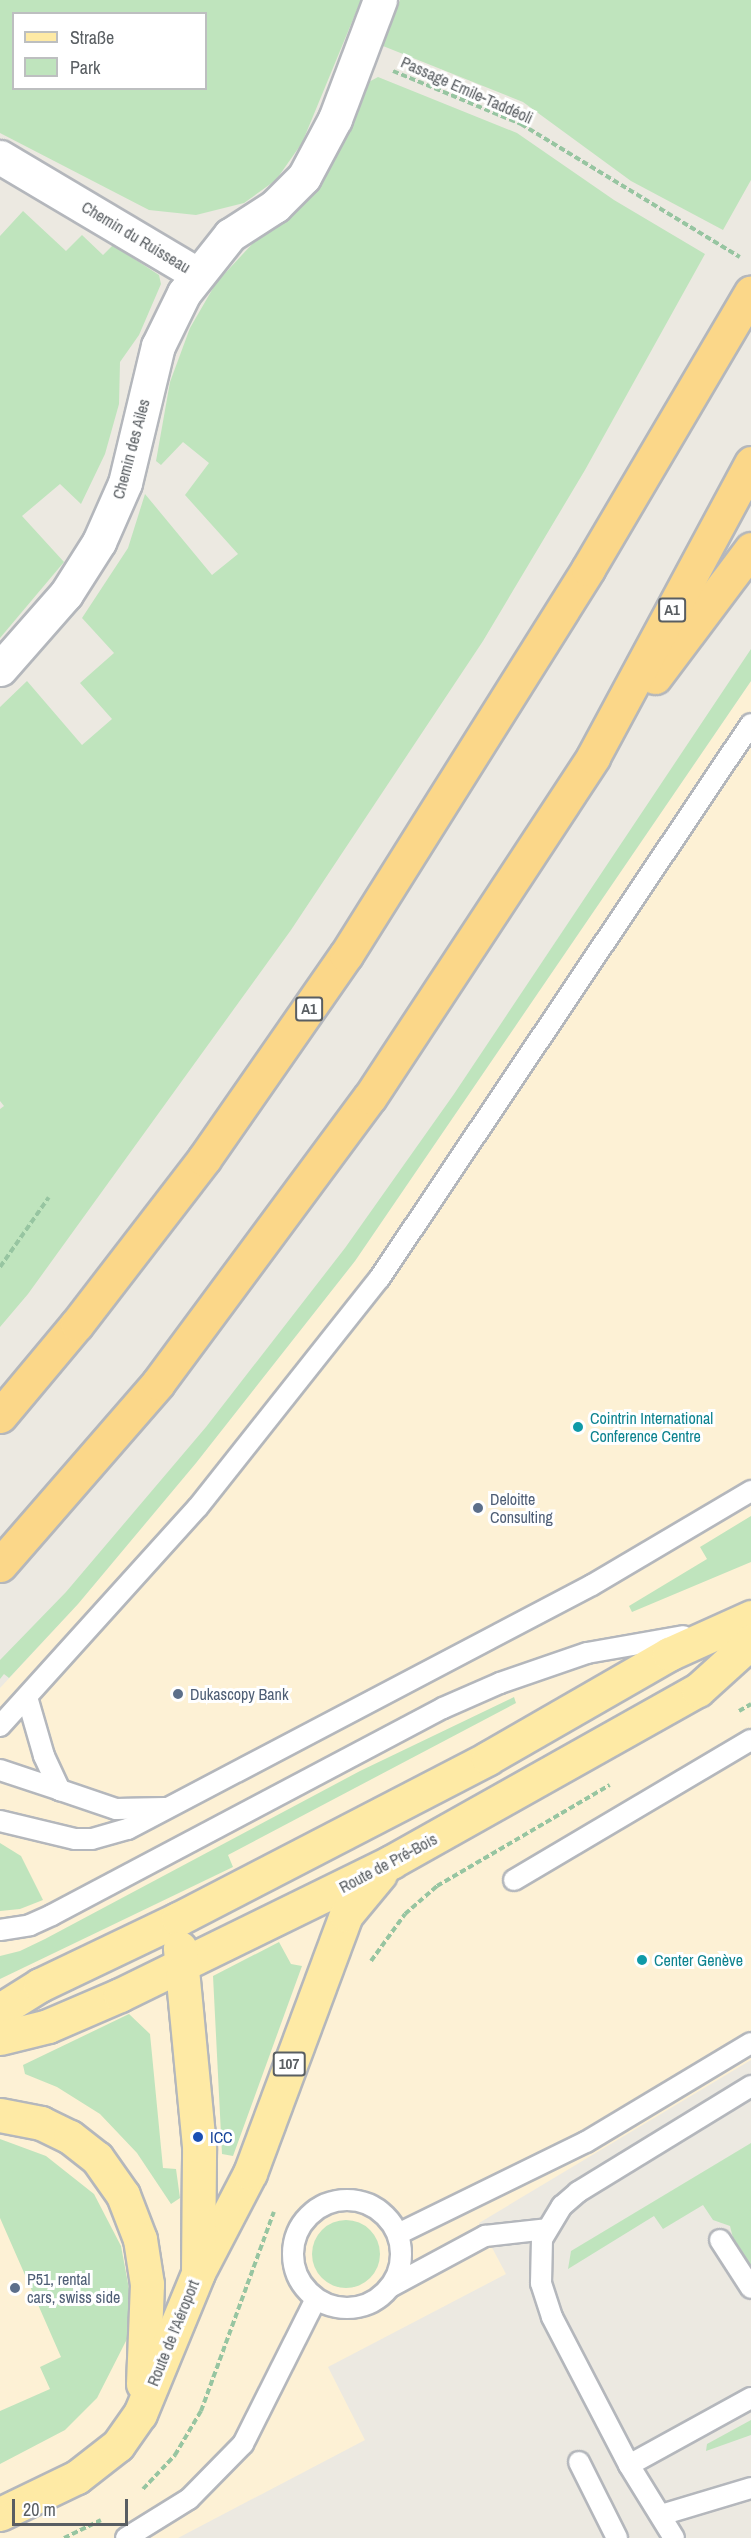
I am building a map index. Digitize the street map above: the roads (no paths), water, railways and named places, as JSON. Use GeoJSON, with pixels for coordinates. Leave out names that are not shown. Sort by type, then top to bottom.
{"type":"FeatureCollection","features":[{"type":"Feature","properties":{"kind":"highway","name":"A1"},"geometry":{"type":"LineString","coordinates":[[0,1416],[77,1324],[204,1159],[346,955],[583,577],[751,292]]}},
{"type":"Feature","properties":{"kind":"highway","name":"A1"},"geometry":{"type":"LineString","coordinates":[[0,1565],[158,1383],[285,1216],[470,951],[593,757],[751,463]]}},
{"type":"Feature","properties":{"kind":"highway"},"geometry":{"type":"LineString","coordinates":[[593,757],[751,549]]}},
{"type":"Feature","properties":{"kind":"main road"},"geometry":{"type":"LineString","coordinates":[[0,2010],[40,1985],[178,1919],[488,1758],[720,1629],[751,1617]]}},
{"type":"Feature","properties":{"kind":"main road","name":"Route de Pré-Bois"},"geometry":{"type":"LineString","coordinates":[[0,2038],[48,2026],[181,1968],[391,1862],[699,1690],[751,1642]]}},
{"type":"Feature","properties":{"kind":"main road","name":"107"},"geometry":{"type":"LineString","coordinates":[[198,2273],[250,2173],[346,1915],[391,1862]]}},
{"type":"Feature","properties":{"kind":"main road","name":"107"},"geometry":{"type":"LineString","coordinates":[[178,1919],[181,1968]]}},
{"type":"Feature","properties":{"kind":"main road","name":"Route de l'Aéroport"},"geometry":{"type":"LineString","coordinates":[[0,2514],[45,2494],[99,2461],[141,2414],[198,2273],[199,2146],[181,1968]]}},
{"type":"Feature","properties":{"kind":"main road"},"geometry":{"type":"LineString","coordinates":[[0,2115],[41,2123],[70,2137],[97,2158],[123,2195],[140,2239],[147,2284],[141,2414]]}},
{"type":"Feature","properties":{"kind":"street","name":"Chemin du Ruisseau"},"geometry":{"type":"LineString","coordinates":[[0,157],[197,274],[230,235],[275,206],[304,177],[335,119],[380,0]]}},
{"type":"Feature","properties":{"kind":"street","name":"Chemin des Ailes"},"geometry":{"type":"LineString","coordinates":[[0,669],[66,594],[99,542],[125,483],[158,346],[197,274]]}},
{"type":"Feature","properties":{"kind":"lane"},"geometry":{"type":"LineString","coordinates":[[0,1726],[198,1507],[379,1279],[751,724]]}},
{"type":"Feature","properties":{"kind":"lane"},"geometry":{"type":"LineString","coordinates":[[0,1821],[59,1836],[92,1839],[128,1829],[592,1585],[751,1491]]}},
{"type":"Feature","properties":{"kind":"lane"},"geometry":{"type":"LineString","coordinates":[[0,1930],[30,1925],[52,1915],[443,1708],[500,1683],[587,1653],[720,1629]]}},
{"type":"Feature","properties":{"kind":"lane"},"geometry":{"type":"LineString","coordinates":[[27,1697],[44,1756],[60,1790]]}},
{"type":"Feature","properties":{"kind":"lane"},"geometry":{"type":"LineString","coordinates":[[514,1880],[751,1740]]}},
{"type":"Feature","properties":{"kind":"lane"},"geometry":{"type":"LineString","coordinates":[[0,1770],[116,1809],[171,1808]]}},
{"type":"Feature","properties":{"kind":"lane"},"geometry":{"type":"LineString","coordinates":[[398,2234],[586,2142],[751,2043]]}},
{"type":"Feature","properties":{"kind":"lane"},"geometry":{"type":"LineString","coordinates":[[674,2538],[629,2465],[544,2298],[539,2264],[547,2229],[562,2206],[594,2181],[751,2086]]}},
{"type":"Feature","properties":{"kind":"lane"},"geometry":{"type":"LineString","coordinates":[[392,2286],[402,2260],[398,2234],[378,2208],[355,2200],[331,2201],[310,2213],[296,2234],[293,2257],[300,2281],[316,2299],[336,2307],[357,2307],[376,2300],[392,2286],[486,2236],[547,2229]]}},
{"type":"Feature","properties":{"kind":"lane"},"geometry":{"type":"LineString","coordinates":[[720,2240],[751,2288]]}},
{"type":"Feature","properties":{"kind":"lane"},"geometry":{"type":"LineString","coordinates":[[126,2538],[189,2499],[243,2444],[316,2299]]}},
{"type":"Feature","properties":{"kind":"lane"},"geometry":{"type":"LineString","coordinates":[[629,2465],[751,2398]]}},
{"type":"Feature","properties":{"kind":"lane"},"geometry":{"type":"LineString","coordinates":[[579,2462],[617,2538]]}},
{"type":"Feature","properties":{"kind":"lane"},"geometry":{"type":"LineString","coordinates":[[661,2515],[751,2488]]}},
{"type":"Feature","properties":{"kind":"place","name":"Cointrin International Conference Centre"},"geometry":{"type":"Point","coordinates":[578,1427]}},
{"type":"Feature","properties":{"kind":"place","name":"Deloitte Consulting"},"geometry":{"type":"Point","coordinates":[478,1508]}},
{"type":"Feature","properties":{"kind":"place","name":"Dukascopy Bank"},"geometry":{"type":"Point","coordinates":[178,1694]}},
{"type":"Feature","properties":{"kind":"place","name":"Center Genève"},"geometry":{"type":"Point","coordinates":[642,1960]}},
{"type":"Feature","properties":{"kind":"place","name":"ICC"},"geometry":{"type":"Point","coordinates":[198,2137]}},
{"type":"Feature","properties":{"kind":"place","name":"P51, rental cars, swiss side"},"geometry":{"type":"Point","coordinates":[15,2288]}}]}
